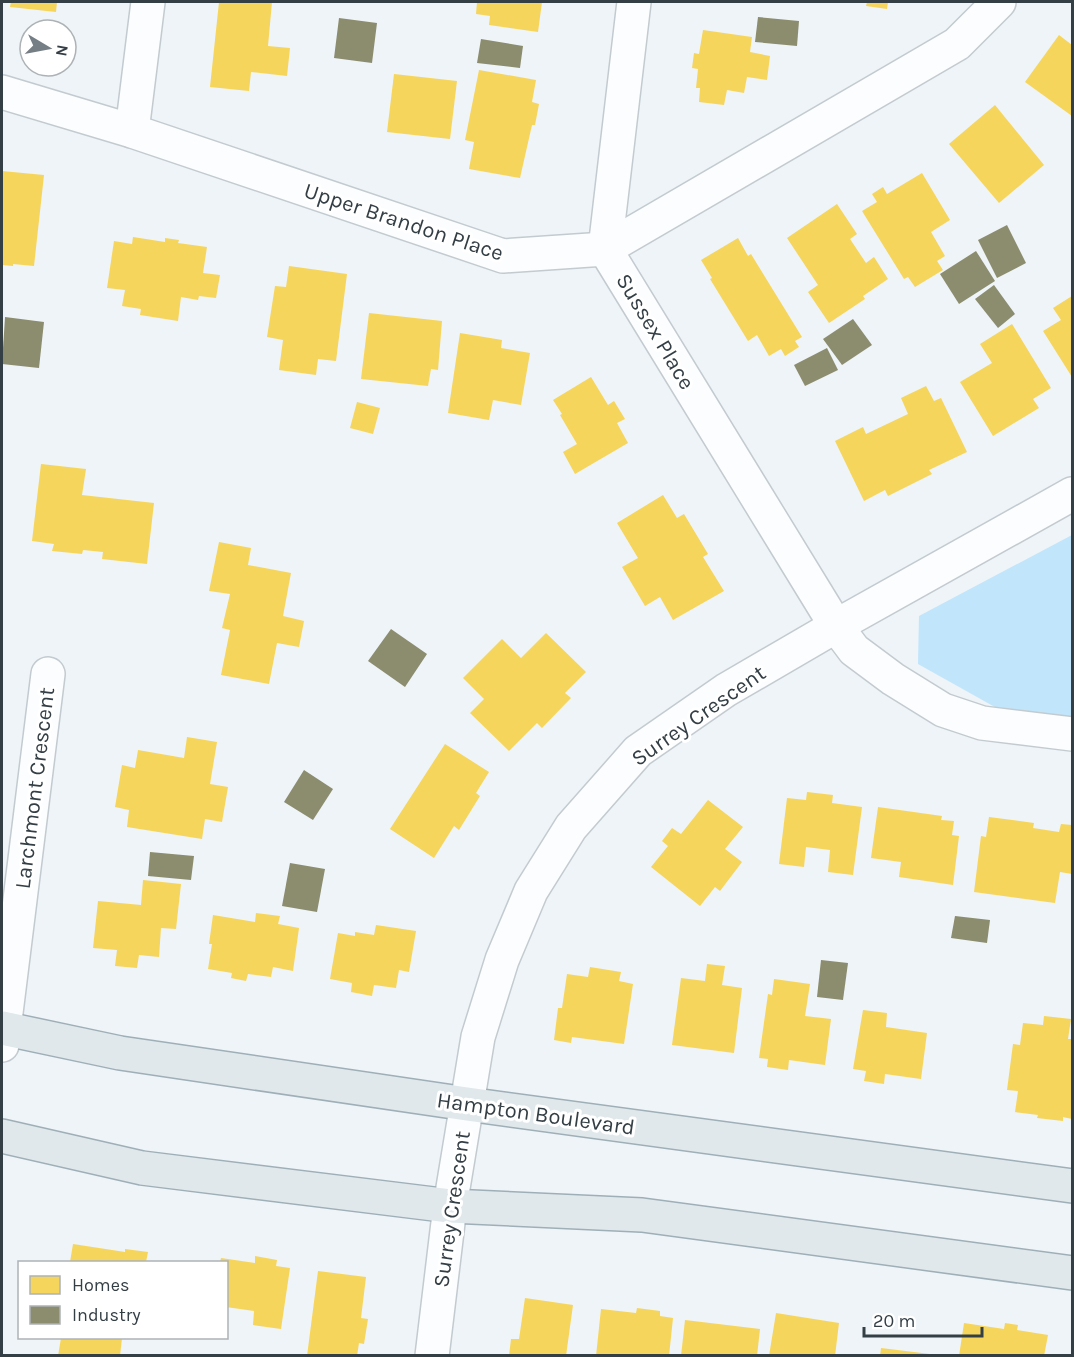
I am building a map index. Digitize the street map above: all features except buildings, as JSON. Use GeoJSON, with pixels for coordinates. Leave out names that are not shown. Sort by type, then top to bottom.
{"type":"FeatureCollection","features":[{"type":"Feature","properties":{"kind":"main road","name":"Hampton Boulevard"},"geometry":{"type":"LineString","coordinates":[[2,1034],[467,1104],[1072,1186]]}},
{"type":"Feature","properties":{"kind":"main road"},"geometry":{"type":"LineString","coordinates":[[2,1136],[142,1168],[450,1206],[642,1215],[1072,1273]]}},
{"type":"Feature","properties":{"kind":"street"},"geometry":{"type":"LineString","coordinates":[[132,131],[148,2]]}},
{"type":"Feature","properties":{"kind":"street","name":"Sussex Place"},"geometry":{"type":"LineString","coordinates":[[634,2],[605,249],[836,626],[854,650],[893,680],[943,710],[982,723],[1072,734]]}},
{"type":"Feature","properties":{"kind":"street","name":"Upper Brandon Place"},"geometry":{"type":"LineString","coordinates":[[2,92],[132,131],[503,256],[605,249],[957,44],[999,2]]}},
{"type":"Feature","properties":{"kind":"street","name":"Surrey Crescent"},"geometry":{"type":"LineString","coordinates":[[432,1356],[450,1206],[478,1037],[502,960],[531,891],[572,827],[638,751],[726,690],[1072,494]]}},
{"type":"Feature","properties":{"kind":"street","name":"Larchmont Crescent"},"geometry":{"type":"LineString","coordinates":[[2,1034],[48,674]]}},
{"type":"Feature","properties":{"kind":"shaded area"},"geometry":{"type":"Polygon","coordinates":[[[1072,535],[1072,718],[1002,711],[918,664],[919,616],[1072,535]]]}}]}
